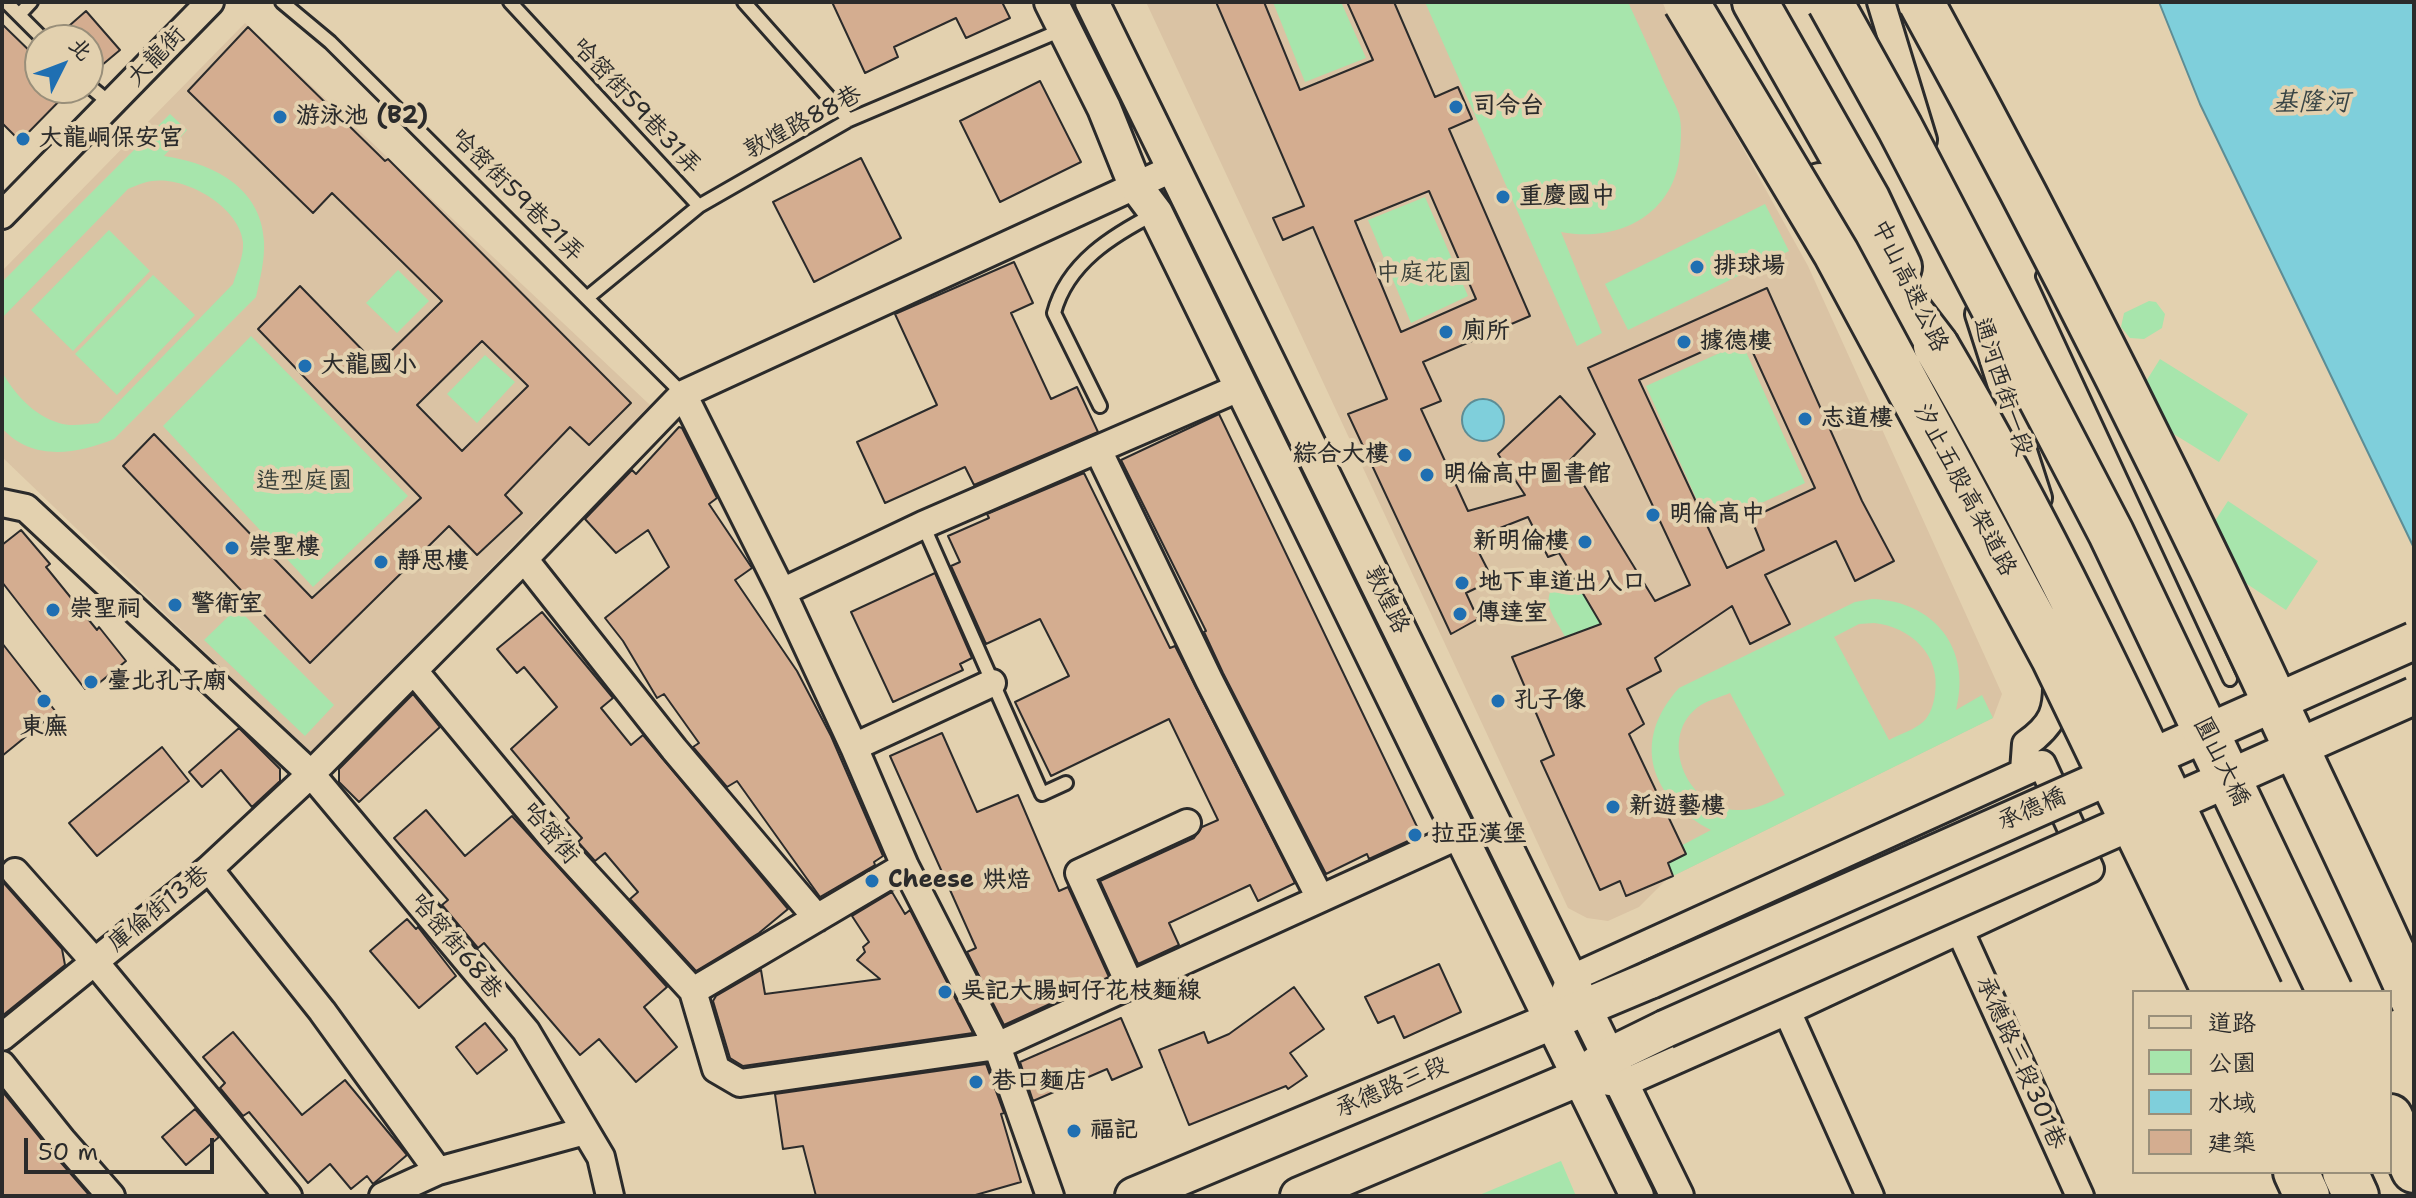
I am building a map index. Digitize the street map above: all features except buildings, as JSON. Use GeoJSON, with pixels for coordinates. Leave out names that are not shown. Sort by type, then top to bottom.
{"type":"FeatureCollection","features":[{"type":"Feature","properties":{"kind":"highway","name":"汐止五股高架道路"},"geometry":{"type":"LineString","coordinates":[[1686,2],[1836,253],[2047,644],[2214,990]]}},
{"type":"Feature","properties":{"kind":"highway"},"geometry":{"type":"LineString","coordinates":[[1710,2],[1844,226],[1936,346]]}},
{"type":"Feature","properties":{"kind":"highway","name":"中山高速公路"},"geometry":{"type":"LineString","coordinates":[[1755,2],[1867,199],[1936,346],[2056,557]]}},
{"type":"Feature","properties":{"kind":"highway","name":"圓山大橋"},"geometry":{"type":"LineString","coordinates":[[1830,2],[1907,141],[2111,533],[2329,990]]}},
{"type":"Feature","properties":{"kind":"highway"},"geometry":{"type":"LineString","coordinates":[[1921,2],[2109,358],[2191,522],[2414,1002]]}},
{"type":"Feature","properties":{"kind":"highway"},"geometry":{"type":"LineString","coordinates":[[2056,557],[2259,990]]}},
{"type":"Feature","properties":{"kind":"highway"},"geometry":{"type":"LineString","coordinates":[[2392,1121],[2414,1170]]}},
{"type":"Feature","properties":{"kind":"highway"},"geometry":{"type":"LineString","coordinates":[[2297,1174],[2307,1196]]}},
{"type":"Feature","properties":{"kind":"highway"},"geometry":{"type":"LineString","coordinates":[[2346,1174],[2356,1196]]}},
{"type":"Feature","properties":{"kind":"main road","name":"承德橋"},"geometry":{"type":"LineString","coordinates":[[1650,980],[2414,641]]}},
{"type":"Feature","properties":{"kind":"main road"},"geometry":{"type":"LineString","coordinates":[[1299,1196],[1603,1073],[1665,1029],[2414,696]]}},
{"type":"Feature","properties":{"kind":"main road","name":"承德路三段"},"geometry":{"type":"LineString","coordinates":[[1134,1196],[1569,1002],[1650,980]]}},
{"type":"Feature","properties":{"kind":"street","name":"大龍街"},"geometry":{"type":"LineString","coordinates":[[2,215],[210,2]]}},
{"type":"Feature","properties":{"kind":"street","name":"通河西街一段"},"geometry":{"type":"LineString","coordinates":[[1881,2],[2056,557],[2058,705],[2043,732],[2026,744],[2024,771]]}},
{"type":"Feature","properties":{"kind":"street"},"geometry":{"type":"LineString","coordinates":[[1055,14],[1095,3]]}},
{"type":"Feature","properties":{"kind":"street","name":"敦煌路"},"geometry":{"type":"LineString","coordinates":[[1095,3],[1603,1073],[1677,1196]]}},
{"type":"Feature","properties":{"kind":"street","name":"敦煌路"},"geometry":{"type":"LineString","coordinates":[[1055,14],[1104,108],[1135,185],[1156,213],[1460,835],[1569,1002]]}},
{"type":"Feature","properties":{"kind":"street"},"geometry":{"type":"LineString","coordinates":[[1050,1196],[997,1046],[905,866],[782,592],[683,394],[1174,168]]}},
{"type":"Feature","properties":{"kind":"street"},"geometry":{"type":"LineString","coordinates":[[782,592],[923,525],[1241,387]]}},
{"type":"Feature","properties":{"kind":"street","name":"庫倫街13巷"},"geometry":{"type":"LineString","coordinates":[[2,1037],[209,869],[311,774],[683,394]]}},
{"type":"Feature","properties":{"kind":"street"},"geometry":{"type":"LineString","coordinates":[[1098,450],[1209,680],[1320,898]]}},
{"type":"Feature","properties":{"kind":"street"},"geometry":{"type":"LineString","coordinates":[[2,503],[26,508],[311,774]]}},
{"type":"Feature","properties":{"kind":"street"},"geometry":{"type":"LineString","coordinates":[[524,559],[674,749],[817,918]]}},
{"type":"Feature","properties":{"kind":"street","name":"哈密街"},"geometry":{"type":"LineString","coordinates":[[414,671],[555,841],[693,991]]}},
{"type":"Feature","properties":{"kind":"street"},"geometry":{"type":"LineString","coordinates":[[854,747],[992,683]]}},
{"type":"Feature","properties":{"kind":"street"},"geometry":{"type":"LineString","coordinates":[[1569,1002],[2042,764],[2090,869],[1787,1011],[1603,1073]]}},
{"type":"Feature","properties":{"kind":"street","name":"哈密街68巷"},"geometry":{"type":"LineString","coordinates":[[311,774],[526,1031],[601,1157],[610,1196]]}},
{"type":"Feature","properties":{"kind":"street"},"geometry":{"type":"LineString","coordinates":[[1130,985],[1079,873],[1187,823]]}},
{"type":"Feature","properties":{"kind":"street"},"geometry":{"type":"LineString","coordinates":[[905,866],[693,991],[716,1069],[740,1083],[997,1046],[1460,835]]}},
{"type":"Feature","properties":{"kind":"street"},"geometry":{"type":"LineString","coordinates":[[209,869],[322,1011],[438,1171]]}},
{"type":"Feature","properties":{"kind":"street"},"geometry":{"type":"LineString","coordinates":[[15,872],[94,961],[288,1196]]}},
{"type":"Feature","properties":{"kind":"street","name":"承德路三段301巷"},"geometry":{"type":"LineString","coordinates":[[1960,931],[2080,1196]]}},
{"type":"Feature","properties":{"kind":"street"},"geometry":{"type":"LineString","coordinates":[[1787,1011],[1870,1196]]}},
{"type":"Feature","properties":{"kind":"street"},"geometry":{"type":"LineString","coordinates":[[2,1065],[111,1196]]}},
{"type":"Feature","properties":{"kind":"street","name":"敦煌路"},"geometry":{"type":"LineString","coordinates":[[1603,1073],[1637,1196]]}},
{"type":"Feature","properties":{"kind":"street"},"geometry":{"type":"LineString","coordinates":[[383,1196],[438,1171],[585,1131]]}},
{"type":"Feature","properties":{"kind":"lane"},"geometry":{"type":"LineString","coordinates":[[6,2],[28,24]]}},
{"type":"Feature","properties":{"kind":"lane"},"geometry":{"type":"LineString","coordinates":[[19,15],[31,2]]}},
{"type":"Feature","properties":{"kind":"lane","name":"哈密街59巷21弄"},"geometry":{"type":"LineString","coordinates":[[282,2],[330,42],[683,394]]}},
{"type":"Feature","properties":{"kind":"lane","name":"哈密街59巷31弄"},"geometry":{"type":"LineString","coordinates":[[510,2],[699,206]]}},
{"type":"Feature","properties":{"kind":"lane"},"geometry":{"type":"LineString","coordinates":[[744,2],[849,120]]}},
{"type":"Feature","properties":{"kind":"lane","name":"敦煌路88巷"},"geometry":{"type":"LineString","coordinates":[[588,297],[699,206],[849,120],[1055,14]]}},
{"type":"Feature","properties":{"kind":"lane"},"geometry":{"type":"LineString","coordinates":[[1960,45],[2013,201]]}},
{"type":"Feature","properties":{"kind":"lane"},"geometry":{"type":"LineString","coordinates":[[104,98],[111,104]]}},
{"type":"Feature","properties":{"kind":"lane"},"geometry":{"type":"LineString","coordinates":[[1100,406],[1054,313],[1057,301],[1084,260],[1119,231],[1156,213]]}},
{"type":"Feature","properties":{"kind":"lane"},"geometry":{"type":"LineString","coordinates":[[2039,267],[2230,679]]}},
{"type":"Feature","properties":{"kind":"lane"},"geometry":{"type":"LineString","coordinates":[[923,525],[1042,794],[1066,783]]}},
{"type":"Feature","properties":{"kind":"lane"},"geometry":{"type":"LineString","coordinates":[[2056,557],[2124,684]]}},
{"type":"Feature","properties":{"kind":"shaded area"},"geometry":{"type":"Polygon","coordinates":[[[1146,2],[1662,2],[1808,266],[2002,694],[1993,718],[1667,879],[1639,907],[1608,921],[1587,918],[1568,908],[1146,2]]]}},
{"type":"Feature","properties":{"kind":"shaded area","name":"大龍國小"},"geometry":{"type":"Polygon","coordinates":[[[245,23],[650,405],[310,753],[2,457],[2,271],[245,23]]]}},
{"type":"Feature","properties":{"kind":"green space"},"geometry":{"type":"Polygon","coordinates":[[[1273,2],[1341,2],[1366,58],[1305,82],[1273,2]]]}},
{"type":"Feature","properties":{"kind":"green space"},"geometry":{"type":"Polygon","coordinates":[[[1425,2],[1628,2],[1676,106],[1681,132],[1676,173],[1668,192],[1656,207],[1623,228],[1604,233],[1561,232],[1602,333],[1577,346],[1425,2]]]}},
{"type":"Feature","properties":{"kind":"green space"},"geometry":{"type":"Polygon","coordinates":[[[170,114],[187,130],[164,156],[216,171],[230,180],[254,206],[264,241],[256,297],[114,439],[70,451],[55,452],[27,446],[2,428],[2,372],[26,403],[41,415],[68,425],[98,423],[233,284],[243,242],[232,217],[208,196],[194,189],[180,183],[152,181],[128,189],[2,318],[2,282],[170,114]]]}},
{"type":"Feature","properties":{"kind":"green space","name":"中庭花園"},"geometry":{"type":"Polygon","coordinates":[[[1425,197],[1468,296],[1411,323],[1368,220],[1425,197]]]}},
{"type":"Feature","properties":{"kind":"green space","name":"排球場"},"geometry":{"type":"Polygon","coordinates":[[[1765,204],[1789,251],[1628,330],[1605,284],[1765,204]]]}},
{"type":"Feature","properties":{"kind":"green space"},"geometry":{"type":"Polygon","coordinates":[[[109,230],[150,271],[73,351],[31,310],[109,230]]]}},
{"type":"Feature","properties":{"kind":"green space"},"geometry":{"type":"Polygon","coordinates":[[[398,270],[429,301],[397,333],[366,303],[398,270]]]}},
{"type":"Feature","properties":{"kind":"green space"},"geometry":{"type":"Polygon","coordinates":[[[153,275],[195,315],[117,395],[75,354],[153,275]]]}},
{"type":"Feature","properties":{"kind":"green space"},"geometry":{"type":"Polygon","coordinates":[[[2149,301],[2156,302],[2165,314],[2162,328],[2144,339],[2130,338],[2121,327],[2124,313],[2149,301]]]}},
{"type":"Feature","properties":{"kind":"green space","name":"造型庭園"},"geometry":{"type":"Polygon","coordinates":[[[251,336],[408,496],[313,587],[163,426],[251,336]]]}},
{"type":"Feature","properties":{"kind":"green space"},"geometry":{"type":"Polygon","coordinates":[[[1742,343],[1805,483],[1709,527],[1646,386],[1742,343]]]}},
{"type":"Feature","properties":{"kind":"green space"},"geometry":{"type":"Polygon","coordinates":[[[485,355],[515,382],[477,423],[447,394],[485,355]]]}},
{"type":"Feature","properties":{"kind":"green space"},"geometry":{"type":"Polygon","coordinates":[[[2160,359],[2248,414],[2219,462],[2130,407],[2160,359]]]}},
{"type":"Feature","properties":{"kind":"green space"},"geometry":{"type":"Polygon","coordinates":[[[2228,501],[2318,561],[2286,610],[2196,550],[2228,501]]]}},
{"type":"Feature","properties":{"kind":"green space"},"geometry":{"type":"Polygon","coordinates":[[[1568,569],[1602,626],[1570,646],[1553,615],[1549,598],[1557,580],[1568,569]]]}},
{"type":"Feature","properties":{"kind":"green space"},"geometry":{"type":"Polygon","coordinates":[[[1872,599],[1894,602],[1914,608],[1930,619],[1953,648],[1960,688],[1956,710],[1982,695],[1993,718],[1667,879],[1656,859],[1711,830],[1674,802],[1654,768],[1652,748],[1655,729],[1664,708],[1679,688],[1855,602],[1872,599]],[[1874,623],[1859,624],[1834,637],[1889,740],[1915,727],[1930,713],[1936,680],[1928,655],[1921,645],[1900,630],[1874,623]],[[1730,693],[1701,705],[1687,718],[1680,734],[1679,751],[1691,784],[1703,797],[1719,806],[1750,809],[1785,795],[1730,693]]]}},
{"type":"Feature","properties":{"kind":"green space"},"geometry":{"type":"Polygon","coordinates":[[[237,608],[334,705],[305,736],[204,640],[237,608]]]}},
{"type":"Feature","properties":{"kind":"green space"},"geometry":{"type":"Polygon","coordinates":[[[1561,1161],[1576,1196],[1477,1196],[1561,1161]]]}},
{"type":"Feature","properties":{"kind":"water","name":"基隆河"},"geometry":{"type":"Polygon","coordinates":[[[2159,2],[2414,2],[2414,548],[2200,104],[2159,2]]]}},
{"type":"Feature","properties":{"kind":"water"},"geometry":{"type":"Polygon","coordinates":[[[1483,399],[1498,405],[1504,420],[1498,435],[1483,441],[1468,435],[1462,420],[1468,405],[1483,399]]]}},
{"type":"Feature","properties":{"kind":"place","name":"司令台"},"geometry":{"type":"Point","coordinates":[1456,107]}},
{"type":"Feature","properties":{"kind":"place","name":"游泳池 (B2)"},"geometry":{"type":"Point","coordinates":[280,117]}},
{"type":"Feature","properties":{"kind":"place","name":"大龍峒保安宮"},"geometry":{"type":"Point","coordinates":[23,139]}},
{"type":"Feature","properties":{"kind":"place","name":"重慶國中"},"geometry":{"type":"Point","coordinates":[1503,197]}},
{"type":"Feature","properties":{"kind":"place","name":"排球場"},"geometry":{"type":"Point","coordinates":[1697,267]}},
{"type":"Feature","properties":{"kind":"place","name":"廁所"},"geometry":{"type":"Point","coordinates":[1446,332]}},
{"type":"Feature","properties":{"kind":"place","name":"據德樓"},"geometry":{"type":"Point","coordinates":[1684,342]}},
{"type":"Feature","properties":{"kind":"place","name":"大龍國小"},"geometry":{"type":"Point","coordinates":[305,366]}},
{"type":"Feature","properties":{"kind":"place","name":"志道樓"},"geometry":{"type":"Point","coordinates":[1805,419]}},
{"type":"Feature","properties":{"kind":"place","name":"綜合大樓"},"geometry":{"type":"Point","coordinates":[1405,455]}},
{"type":"Feature","properties":{"kind":"place","name":"明倫高中圖書館"},"geometry":{"type":"Point","coordinates":[1427,475]}},
{"type":"Feature","properties":{"kind":"place","name":"明倫高中"},"geometry":{"type":"Point","coordinates":[1653,515]}},
{"type":"Feature","properties":{"kind":"place","name":"新明倫樓"},"geometry":{"type":"Point","coordinates":[1585,542]}},
{"type":"Feature","properties":{"kind":"place","name":"崇聖樓"},"geometry":{"type":"Point","coordinates":[232,548]}},
{"type":"Feature","properties":{"kind":"place","name":"靜思樓"},"geometry":{"type":"Point","coordinates":[381,562]}},
{"type":"Feature","properties":{"kind":"place","name":"地下車道出入口"},"geometry":{"type":"Point","coordinates":[1462,583]}},
{"type":"Feature","properties":{"kind":"place","name":"警衛室"},"geometry":{"type":"Point","coordinates":[175,605]}},
{"type":"Feature","properties":{"kind":"place","name":"崇聖祠"},"geometry":{"type":"Point","coordinates":[53,610]}},
{"type":"Feature","properties":{"kind":"place","name":"傳達室"},"geometry":{"type":"Point","coordinates":[1460,614]}},
{"type":"Feature","properties":{"kind":"place","name":"臺北孔子廟"},"geometry":{"type":"Point","coordinates":[91,682]}},
{"type":"Feature","properties":{"kind":"place","name":"東廡"},"geometry":{"type":"Point","coordinates":[44,701]}},
{"type":"Feature","properties":{"kind":"place","name":"孔子像"},"geometry":{"type":"Point","coordinates":[1498,701]}},
{"type":"Feature","properties":{"kind":"place","name":"新遊藝樓"},"geometry":{"type":"Point","coordinates":[1613,807]}},
{"type":"Feature","properties":{"kind":"place","name":"拉亞漢堡"},"geometry":{"type":"Point","coordinates":[1415,835]}},
{"type":"Feature","properties":{"kind":"place","name":"Cheese 烘焙"},"geometry":{"type":"Point","coordinates":[872,881]}},
{"type":"Feature","properties":{"kind":"place","name":"吳記大腸蚵仔花枝麵線"},"geometry":{"type":"Point","coordinates":[945,992]}},
{"type":"Feature","properties":{"kind":"place","name":"巷口麵店"},"geometry":{"type":"Point","coordinates":[976,1082]}},
{"type":"Feature","properties":{"kind":"place","name":"福記"},"geometry":{"type":"Point","coordinates":[1074,1131]}}]}
